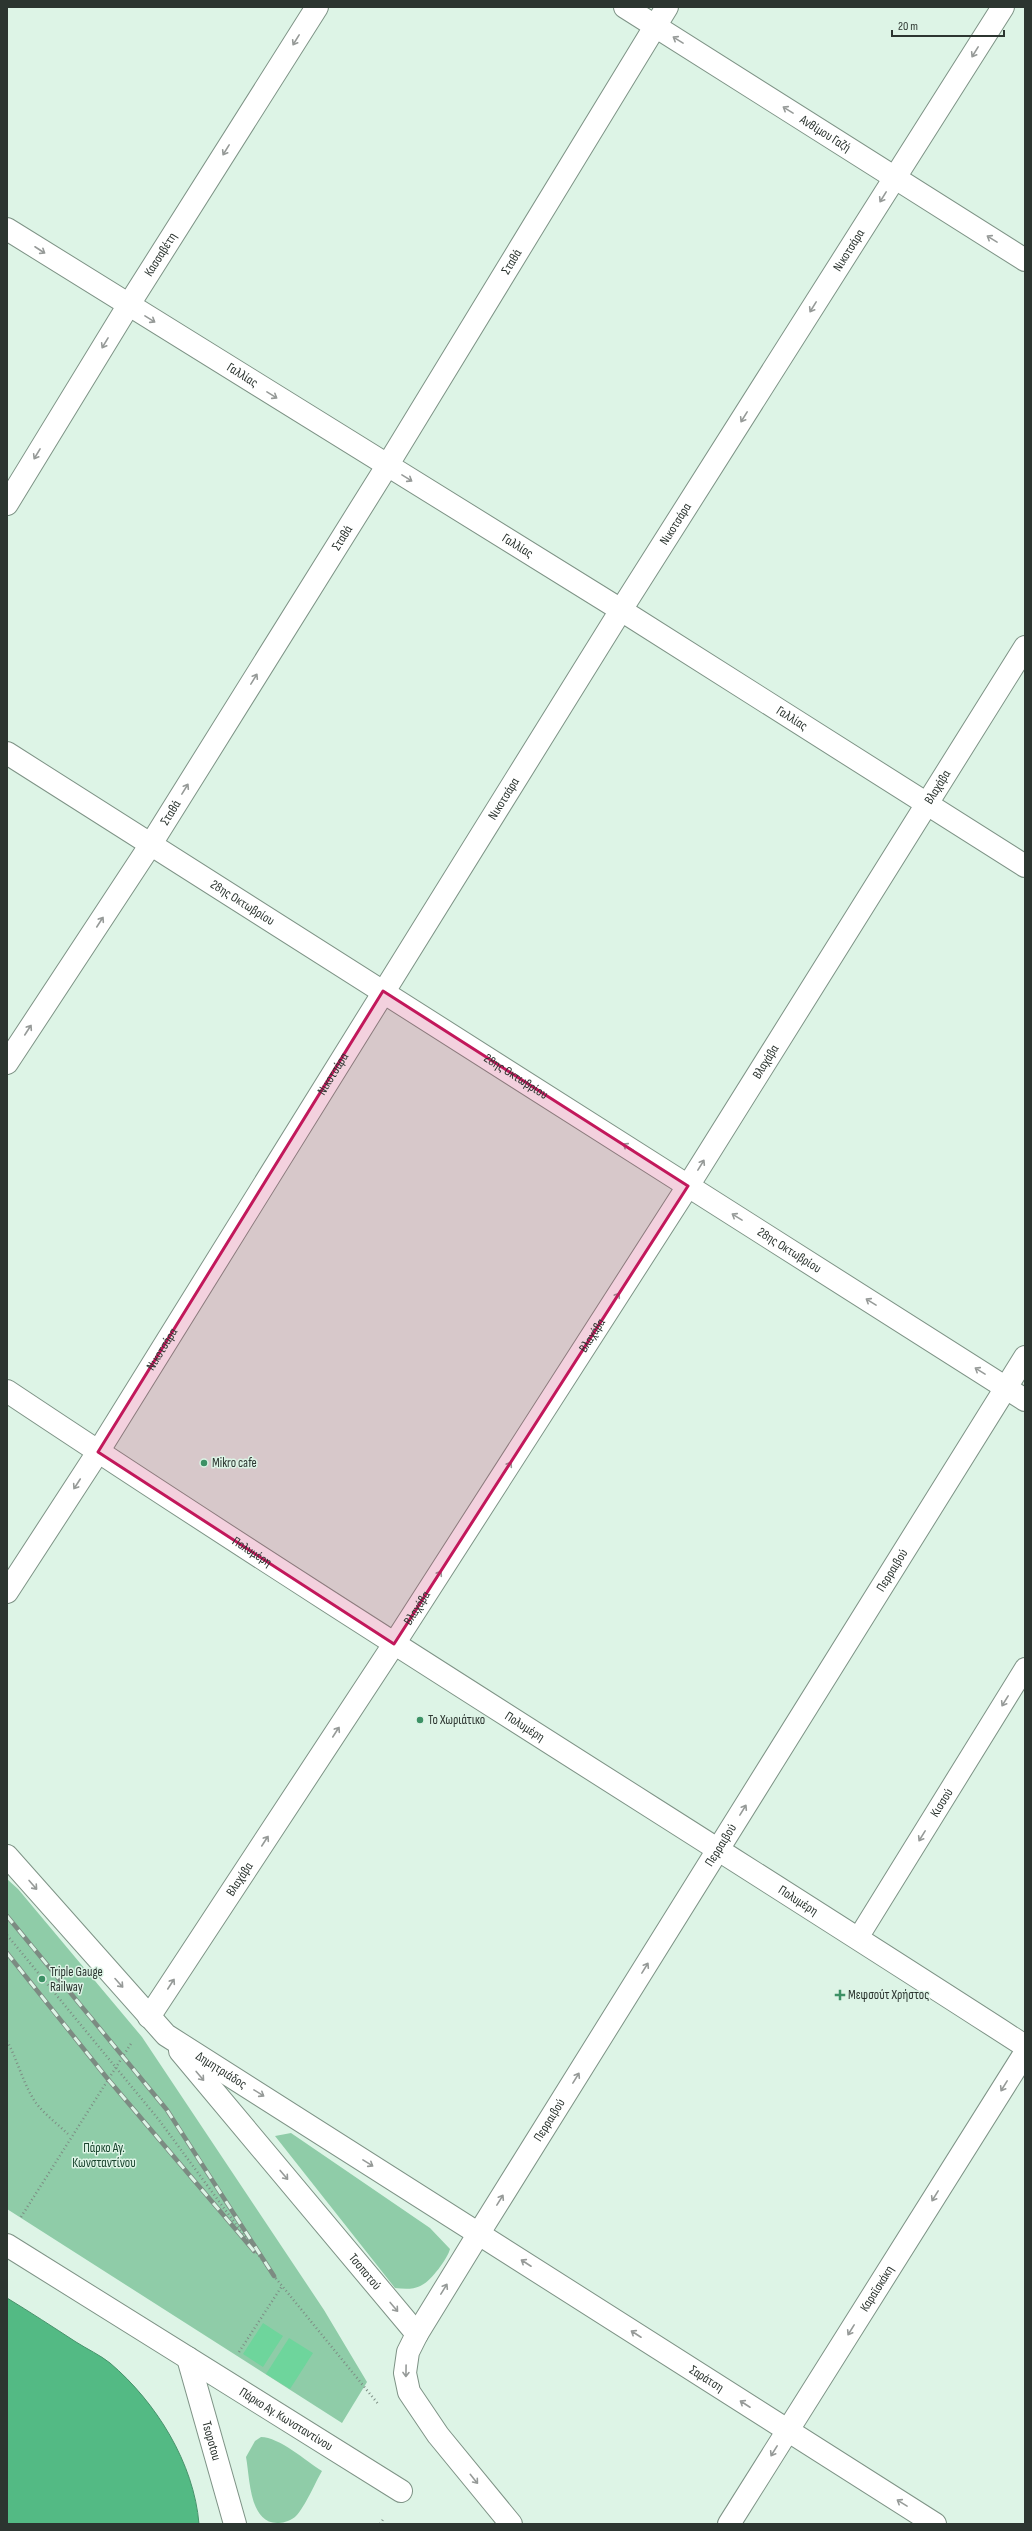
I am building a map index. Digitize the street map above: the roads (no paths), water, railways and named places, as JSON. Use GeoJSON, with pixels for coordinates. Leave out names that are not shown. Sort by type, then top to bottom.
{"type":"FeatureCollection","features":[{"type":"Feature","properties":{"kind":"street","name":"Κασσαβέτη"},"geometry":{"type":"LineString","coordinates":[[7,504],[128,306],[317,7]]}},
{"type":"Feature","properties":{"kind":"street","name":"Ανθίμου Γαζή"},"geometry":{"type":"LineString","coordinates":[[625,7],[1025,260]]}},
{"type":"Feature","properties":{"kind":"street","name":"Σταθά"},"geometry":{"type":"LineString","coordinates":[[7,1063],[151,844],[387,466],[667,7]]}},
{"type":"Feature","properties":{"kind":"street","name":"Νικοτσάρα"},"geometry":{"type":"LineString","coordinates":[[7,1592],[98,1452],[621,610],[1003,7]]}},
{"type":"Feature","properties":{"kind":"street","name":"Γαλλίας"},"geometry":{"type":"LineString","coordinates":[[7,229],[128,306],[621,610],[1025,866]]}},
{"type":"Feature","properties":{"kind":"street","name":"Βλαχάβα"},"geometry":{"type":"LineString","coordinates":[[149,2017],[394,1644],[688,1186],[926,803],[1025,647]]}},
{"type":"Feature","properties":{"kind":"street","name":"28ης Οκτωβρίου"},"geometry":{"type":"LineString","coordinates":[[7,752],[1025,1400]]}},
{"type":"Feature","properties":{"kind":"street","name":"Περραιβού"},"geometry":{"type":"LineString","coordinates":[[416,2334],[1025,1357]]}},
{"type":"Feature","properties":{"kind":"street","name":"Πολυμέρη"},"geometry":{"type":"LineString","coordinates":[[7,1391],[98,1452],[394,1644],[719,1848],[1025,2046]]}},
{"type":"Feature","properties":{"kind":"street","name":"Δημητριάδος"},"geometry":{"type":"LineString","coordinates":[[7,1856],[166,2035],[479,2233]]}},
{"type":"Feature","properties":{"kind":"street","name":"Τσοποτού"},"geometry":{"type":"LineString","coordinates":[[166,2035],[416,2334]]}},
{"type":"Feature","properties":{"kind":"street","name":"Καραϊσκάκη"},"geometry":{"type":"LineString","coordinates":[[728,2524],[1025,2053]]}},
{"type":"Feature","properties":{"kind":"street","name":"Σαράτση"},"geometry":{"type":"LineString","coordinates":[[479,2233],[787,2431],[935,2524]]}},
{"type":"Feature","properties":{"kind":"street","name":"Πάρκο Αγ. Κωνσταντίνου"},"geometry":{"type":"LineString","coordinates":[[7,2246],[401,2491]]}},
{"type":"Feature","properties":{"kind":"street"},"geometry":{"type":"LineString","coordinates":[[416,2334],[408,2352],[405,2373],[409,2392],[438,2435],[511,2524]]}},
{"type":"Feature","properties":{"kind":"street","name":"Tsopotou"},"geometry":{"type":"LineString","coordinates":[[188,2358],[235,2524]]}},
{"type":"Feature","properties":{"kind":"lane","name":"Κισσού"},"geometry":{"type":"LineString","coordinates":[[858,1938],[1025,1668]]}},
{"type":"Feature","properties":{"kind":"railway"},"geometry":{"type":"LineString","coordinates":[[7,1916],[167,2110],[274,2276]]}},
{"type":"Feature","properties":{"kind":"railway"},"geometry":{"type":"LineString","coordinates":[[7,1953],[107,2078],[254,2251]]}},
{"type":"Feature","properties":{"kind":"place","name":"Mikro cafe"},"geometry":{"type":"Point","coordinates":[204,1463]}},
{"type":"Feature","properties":{"kind":"place","name":"Το Χωριάτικο"},"geometry":{"type":"Point","coordinates":[420,1720]}},
{"type":"Feature","properties":{"kind":"place","name":"Triple Gauge Railway"},"geometry":{"type":"Point","coordinates":[42,1979]}},
{"type":"Feature","properties":{"kind":"place","name":"Μεφσούτ Χρήστος"},"geometry":{"type":"Point","coordinates":[840,1995]}}]}
